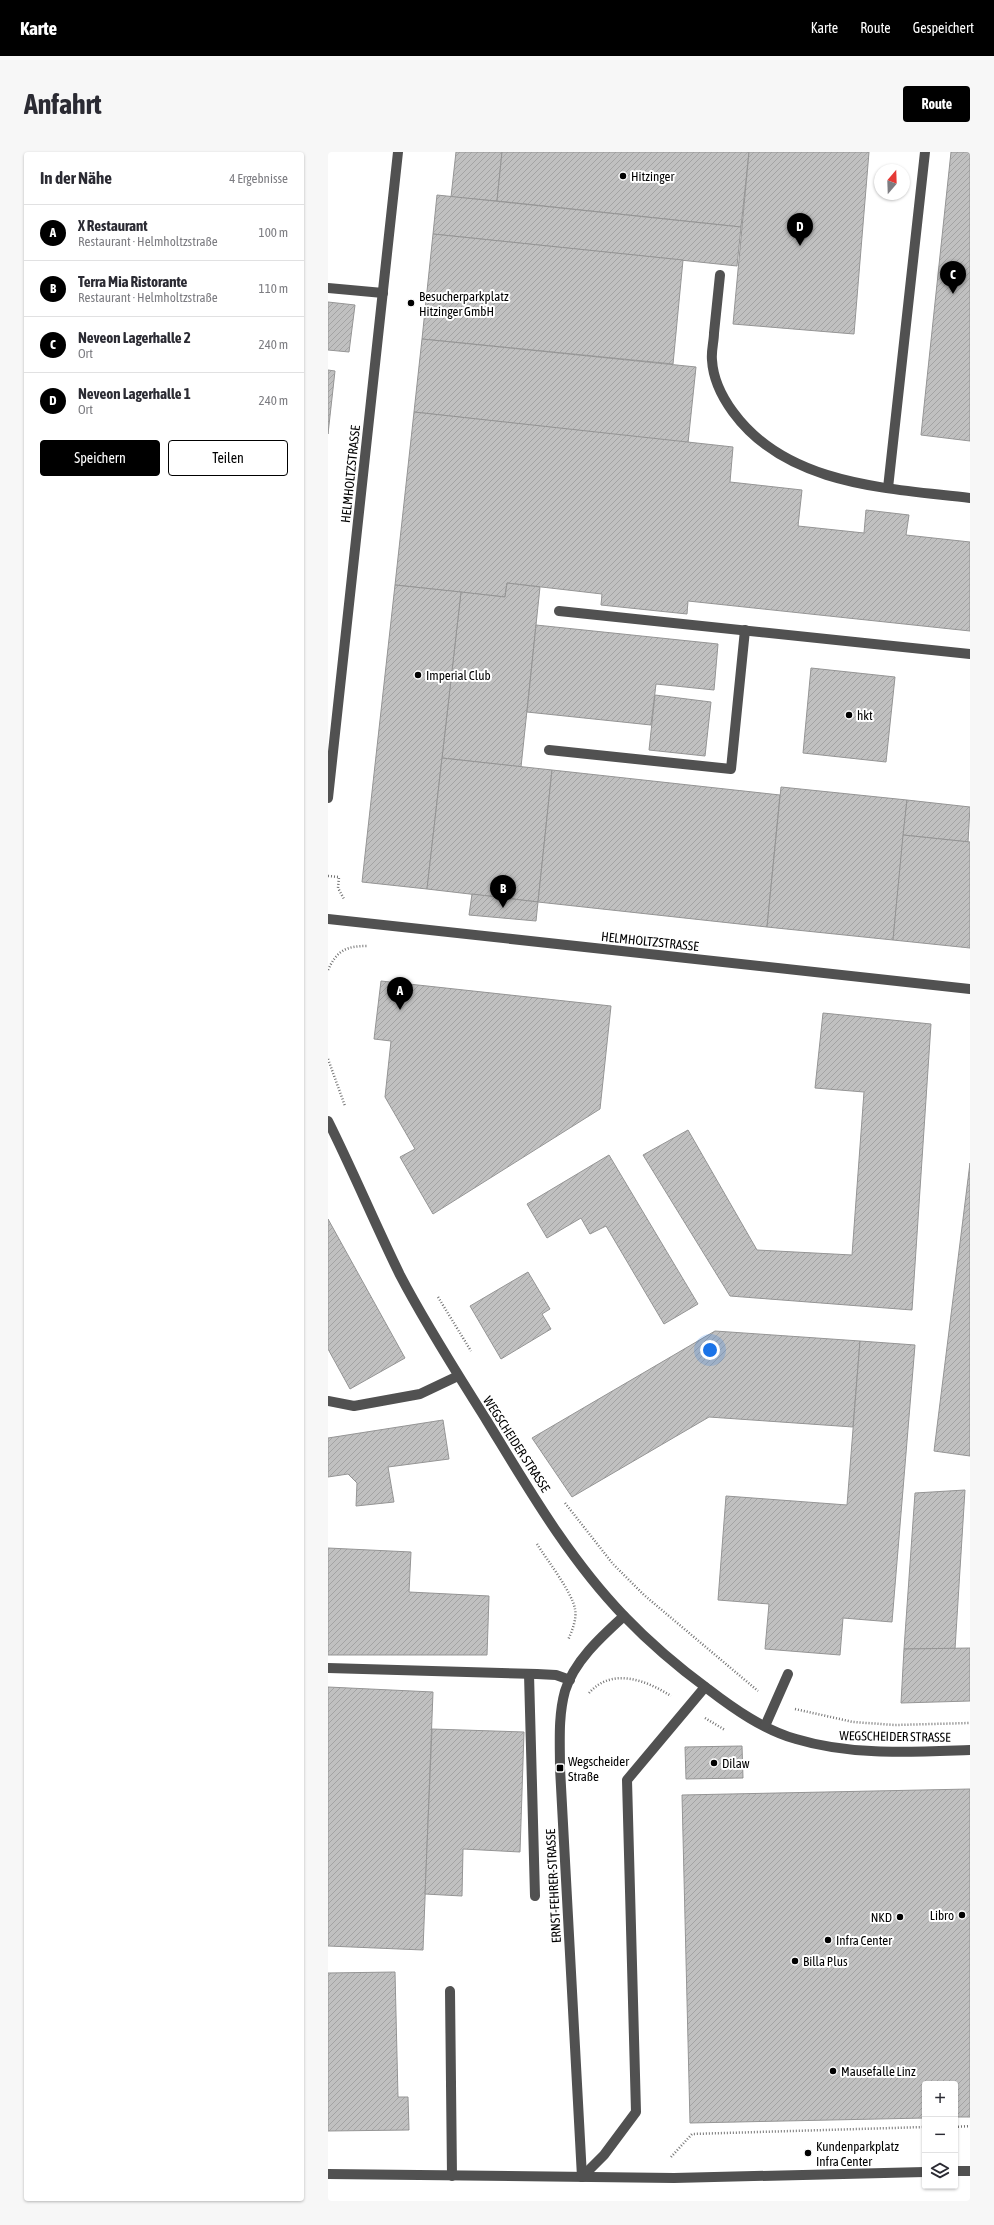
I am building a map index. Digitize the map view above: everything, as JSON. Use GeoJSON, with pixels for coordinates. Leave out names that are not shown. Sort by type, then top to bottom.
{"type":"FeatureCollection","features":[{"type":"Feature","properties":{"kind":"street","name":"HELMHOLTZSTRASSE"},"geometry":{"type":"LineString","coordinates":[[328,798],[333,708],[383,293],[398,152]]}},
{"type":"Feature","properties":{"kind":"street"},"geometry":{"type":"LineString","coordinates":[[888,488],[926,152]]}},
{"type":"Feature","properties":{"kind":"street"},"geometry":{"type":"LineString","coordinates":[[720,275],[712,360],[716,381],[727,404],[741,423],[774,451],[798,465],[868,486],[970,498]]}},
{"type":"Feature","properties":{"kind":"street"},"geometry":{"type":"LineString","coordinates":[[328,288],[383,293]]}},
{"type":"Feature","properties":{"kind":"street"},"geometry":{"type":"LineString","coordinates":[[559,611],[970,654]]}},
{"type":"Feature","properties":{"kind":"street"},"geometry":{"type":"LineString","coordinates":[[549,750],[731,769],[745,630]]}},
{"type":"Feature","properties":{"kind":"street","name":"HELMHOLTZSTRASSE"},"geometry":{"type":"LineString","coordinates":[[328,919],[970,990]]}},
{"type":"Feature","properties":{"kind":"street","name":"WEGSCHEIDER STRASSE"},"geometry":{"type":"LineString","coordinates":[[328,1121],[401,1276],[458,1376],[564,1540],[592,1578],[624,1616],[684,1671],[705,1687],[755,1721],[794,1739],[834,1748],[898,1752],[970,1750]]}},
{"type":"Feature","properties":{"kind":"street"},"geometry":{"type":"LineString","coordinates":[[328,1401],[354,1406],[420,1394],[458,1376]]}},
{"type":"Feature","properties":{"kind":"street","name":"ERNST-FEHRER-STRASSE"},"geometry":{"type":"LineString","coordinates":[[582,2177],[560,1768],[560,1721],[566,1690],[579,1664],[605,1633],[624,1616]]}},
{"type":"Feature","properties":{"kind":"street"},"geometry":{"type":"LineString","coordinates":[[328,1668],[556,1675],[570,1680]]}},
{"type":"Feature","properties":{"kind":"street"},"geometry":{"type":"LineString","coordinates":[[529,1674],[535,1896]]}},
{"type":"Feature","properties":{"kind":"street"},"geometry":{"type":"LineString","coordinates":[[766,1726],[788,1674]]}},
{"type":"Feature","properties":{"kind":"street"},"geometry":{"type":"LineString","coordinates":[[582,2177],[604,2155],[636,2112],[627,1780],[705,1687]]}},
{"type":"Feature","properties":{"kind":"street"},"geometry":{"type":"LineString","coordinates":[[450,1991],[452,2176]]}},
{"type":"Feature","properties":{"kind":"street"},"geometry":{"type":"LineString","coordinates":[[958,2171],[970,2171]]}},
{"type":"Feature","properties":{"kind":"street"},"geometry":{"type":"LineString","coordinates":[[328,2174],[674,2178],[922,2172]]}},
{"type":"Feature","properties":{"kind":"path"},"geometry":{"type":"LineString","coordinates":[[328,876],[339,877],[338,888],[346,901]]}},
{"type":"Feature","properties":{"kind":"path"},"geometry":{"type":"LineString","coordinates":[[328,970],[331,963],[344,949],[351,946]]}},
{"type":"Feature","properties":{"kind":"path"},"geometry":{"type":"LineString","coordinates":[[328,1059],[347,1113]]}},
{"type":"Feature","properties":{"kind":"path"},"geometry":{"type":"LineString","coordinates":[[434,1290],[473,1355]]}},
{"type":"Feature","properties":{"kind":"path"},"geometry":{"type":"LineString","coordinates":[[565,1502],[613,1564],[644,1595],[757,1690],[776,1702],[815,1715],[853,1722],[895,1724],[970,1723]]}},
{"type":"Feature","properties":{"kind":"path"},"geometry":{"type":"LineString","coordinates":[[533,1538],[570,1597],[575,1610],[573,1627],[564,1645]]}},
{"type":"Feature","properties":{"kind":"path"},"geometry":{"type":"LineString","coordinates":[[958,2127],[970,2126]]}},
{"type":"Feature","properties":{"kind":"path"},"geometry":{"type":"LineString","coordinates":[[670,2159],[692,2134],[922,2127]]}},
{"type":"Feature","properties":{"kind":"building"},"geometry":{"type":"Polygon","coordinates":[[[456,152],[502,152],[497,201],[451,197],[456,152]]]}},
{"type":"Feature","properties":{"kind":"building","name":"Hitzinger"},"geometry":{"type":"Polygon","coordinates":[[[502,152],[749,152],[741,227],[497,201],[502,152]]]}},
{"type":"Feature","properties":{"kind":"building"},"geometry":{"type":"Polygon","coordinates":[[[749,152],[869,152],[854,334],[733,324],[749,152]]]}},
{"type":"Feature","properties":{"kind":"building"},"geometry":{"type":"Polygon","coordinates":[[[951,152],[970,152],[970,441],[921,435],[951,152]]]}},
{"type":"Feature","properties":{"kind":"building","name":"Hitzinger"},"geometry":{"type":"Polygon","coordinates":[[[437,195],[741,227],[737,266],[433,234],[437,195]]]}},
{"type":"Feature","properties":{"kind":"building"},"geometry":{"type":"Polygon","coordinates":[[[433,234],[683,260],[673,364],[422,339],[433,234]]]}},
{"type":"Feature","properties":{"kind":"building"},"geometry":{"type":"Polygon","coordinates":[[[328,302],[355,305],[349,352],[328,350],[328,302]]]}},
{"type":"Feature","properties":{"kind":"building"},"geometry":{"type":"Polygon","coordinates":[[[422,339],[696,367],[688,443],[414,412],[422,339]]]}},
{"type":"Feature","properties":{"kind":"building"},"geometry":{"type":"Polygon","coordinates":[[[328,370],[335,371],[328,434],[328,370]]]}},
{"type":"Feature","properties":{"kind":"building"},"geometry":{"type":"Polygon","coordinates":[[[414,412],[733,447],[730,482],[802,490],[798,526],[864,533],[866,510],[909,515],[906,535],[970,542],[970,631],[688,601],[687,614],[601,605],[602,594],[507,583],[505,597],[395,585],[414,412]]]}},
{"type":"Feature","properties":{"kind":"building"},"geometry":{"type":"Polygon","coordinates":[[[507,583],[540,587],[521,767],[442,758],[461,592],[505,597],[507,583]]]}},
{"type":"Feature","properties":{"kind":"building","name":"Imperial Club"},"geometry":{"type":"Polygon","coordinates":[[[395,585],[461,592],[427,889],[362,882],[395,585]]]}},
{"type":"Feature","properties":{"kind":"building"},"geometry":{"type":"Polygon","coordinates":[[[536,625],[718,644],[714,690],[656,684],[651,725],[527,712],[536,625]]]}},
{"type":"Feature","properties":{"kind":"building","name":"hkt"},"geometry":{"type":"Polygon","coordinates":[[[811,668],[895,677],[886,762],[803,753],[811,668]]]}},
{"type":"Feature","properties":{"kind":"building"},"geometry":{"type":"Polygon","coordinates":[[[655,695],[711,702],[705,756],[649,750],[655,695]]]}},
{"type":"Feature","properties":{"kind":"building"},"geometry":{"type":"Polygon","coordinates":[[[442,758],[552,770],[538,902],[427,889],[442,758]]]}},
{"type":"Feature","properties":{"kind":"building"},"geometry":{"type":"Polygon","coordinates":[[[552,770],[780,795],[767,927],[538,902],[552,770]]]}},
{"type":"Feature","properties":{"kind":"building"},"geometry":{"type":"Polygon","coordinates":[[[781,787],[907,800],[893,940],[767,927],[781,787]]]}},
{"type":"Feature","properties":{"kind":"building"},"geometry":{"type":"Polygon","coordinates":[[[907,800],[970,807],[968,842],[903,835],[907,800]]]}},
{"type":"Feature","properties":{"kind":"building"},"geometry":{"type":"Polygon","coordinates":[[[903,835],[970,842],[970,948],[893,940],[903,835]]]}},
{"type":"Feature","properties":{"kind":"building"},"geometry":{"type":"Polygon","coordinates":[[[472,894],[538,902],[536,921],[469,915],[472,894]]]}},
{"type":"Feature","properties":{"kind":"building"},"geometry":{"type":"Polygon","coordinates":[[[381,981],[611,1006],[600,1109],[433,1214],[400,1157],[415,1149],[385,1097],[391,1041],[374,1039],[381,981]]]}},
{"type":"Feature","properties":{"kind":"building"},"geometry":{"type":"Polygon","coordinates":[[[823,1013],[931,1024],[912,1310],[730,1296],[643,1155],[688,1130],[757,1250],[852,1255],[864,1092],[815,1088],[823,1013]]]}},
{"type":"Feature","properties":{"kind":"building"},"geometry":{"type":"Polygon","coordinates":[[[609,1155],[698,1304],[664,1324],[606,1226],[590,1234],[581,1218],[547,1238],[527,1204],[609,1155]]]}},
{"type":"Feature","properties":{"kind":"building"},"geometry":{"type":"Polygon","coordinates":[[[970,1163],[970,1456],[934,1451],[970,1163]]]}},
{"type":"Feature","properties":{"kind":"building"},"geometry":{"type":"Polygon","coordinates":[[[328,1219],[405,1358],[350,1389],[328,1349],[328,1219]]]}},
{"type":"Feature","properties":{"kind":"building"},"geometry":{"type":"Polygon","coordinates":[[[528,1272],[550,1309],[542,1314],[551,1329],[501,1359],[470,1306],[528,1272]]]}},
{"type":"Feature","properties":{"kind":"building"},"geometry":{"type":"Polygon","coordinates":[[[715,1331],[860,1341],[853,1427],[709,1417],[572,1497],[532,1438],[715,1331]]]}},
{"type":"Feature","properties":{"kind":"building"},"geometry":{"type":"Polygon","coordinates":[[[860,1341],[915,1345],[892,1622],[843,1618],[840,1655],[765,1649],[769,1604],[718,1600],[726,1496],[847,1505],[860,1341]]]}},
{"type":"Feature","properties":{"kind":"building"},"geometry":{"type":"Polygon","coordinates":[[[443,1420],[449,1459],[388,1467],[394,1502],[356,1506],[357,1483],[348,1474],[328,1477],[328,1438],[443,1420]]]}},
{"type":"Feature","properties":{"kind":"building"},"geometry":{"type":"Polygon","coordinates":[[[965,1490],[955,1649],[904,1649],[915,1493],[965,1490]]]}},
{"type":"Feature","properties":{"kind":"building"},"geometry":{"type":"Polygon","coordinates":[[[328,1548],[411,1552],[409,1592],[489,1596],[487,1655],[328,1655],[328,1548]]]}},
{"type":"Feature","properties":{"kind":"building"},"geometry":{"type":"Polygon","coordinates":[[[970,1648],[970,1701],[901,1703],[904,1649],[970,1648]]]}},
{"type":"Feature","properties":{"kind":"building"},"geometry":{"type":"Polygon","coordinates":[[[328,1687],[433,1692],[423,1950],[328,1946],[328,1687]]]}},
{"type":"Feature","properties":{"kind":"building"},"geometry":{"type":"Polygon","coordinates":[[[432,1729],[524,1732],[520,1852],[463,1849],[462,1896],[425,1894],[432,1729]]]}},
{"type":"Feature","properties":{"kind":"building","name":"Dilaw"},"geometry":{"type":"Polygon","coordinates":[[[742,1746],[743,1778],[686,1779],[685,1747],[742,1746]]]}},
{"type":"Feature","properties":{"kind":"building","name":"Infra Center"},"geometry":{"type":"Polygon","coordinates":[[[970,1789],[970,2117],[958,2117],[958,2081],[922,2081],[922,2118],[690,2123],[682,1795],[970,1789]]]}},
{"type":"Feature","properties":{"kind":"building"},"geometry":{"type":"Polygon","coordinates":[[[395,1972],[398,2097],[408,2097],[409,2130],[328,2131],[328,1973],[395,1972]]]}},
{"type":"Feature","properties":{"kind":"place","name":"Hitzinger"},"geometry":{"type":"Point","coordinates":[623,176]}},
{"type":"Feature","properties":{"kind":"place","name":"Neveon Lagerhalle 1"},"geometry":{"type":"Point","coordinates":[800,246]}},
{"type":"Feature","properties":{"kind":"place","name":"Neveon Lagerhalle 2"},"geometry":{"type":"Point","coordinates":[953,294]}},
{"type":"Feature","properties":{"kind":"place","name":"Besucherparkplatz Hitzinger GmbH"},"geometry":{"type":"Point","coordinates":[411,303]}},
{"type":"Feature","properties":{"kind":"place","name":"Imperial Club"},"geometry":{"type":"Point","coordinates":[418,675]}},
{"type":"Feature","properties":{"kind":"place","name":"hkt"},"geometry":{"type":"Point","coordinates":[849,715]}},
{"type":"Feature","properties":{"kind":"place","name":"Terra Mia Ristorante"},"geometry":{"type":"Point","coordinates":[503,908]}},
{"type":"Feature","properties":{"kind":"place","name":"X Restaurant"},"geometry":{"type":"Point","coordinates":[400,1010]}},
{"type":"Feature","properties":{"kind":"place","name":"Dilaw"},"geometry":{"type":"Point","coordinates":[714,1763]}},
{"type":"Feature","properties":{"kind":"place","name":"Wegscheider Straße"},"geometry":{"type":"Point","coordinates":[560,1768]}},
{"type":"Feature","properties":{"kind":"place","name":"Libro"},"geometry":{"type":"Point","coordinates":[962,1915]}},
{"type":"Feature","properties":{"kind":"place","name":"NKD"},"geometry":{"type":"Point","coordinates":[900,1917]}},
{"type":"Feature","properties":{"kind":"place","name":"Infra Center"},"geometry":{"type":"Point","coordinates":[828,1940]}},
{"type":"Feature","properties":{"kind":"place","name":"Billa Plus"},"geometry":{"type":"Point","coordinates":[795,1961]}},
{"type":"Feature","properties":{"kind":"place","name":"Mausefalle Linz"},"geometry":{"type":"Point","coordinates":[833,2071]}},
{"type":"Feature","properties":{"kind":"place","name":"Kundenparkplatz Infra Center"},"geometry":{"type":"Point","coordinates":[808,2153]}}]}
